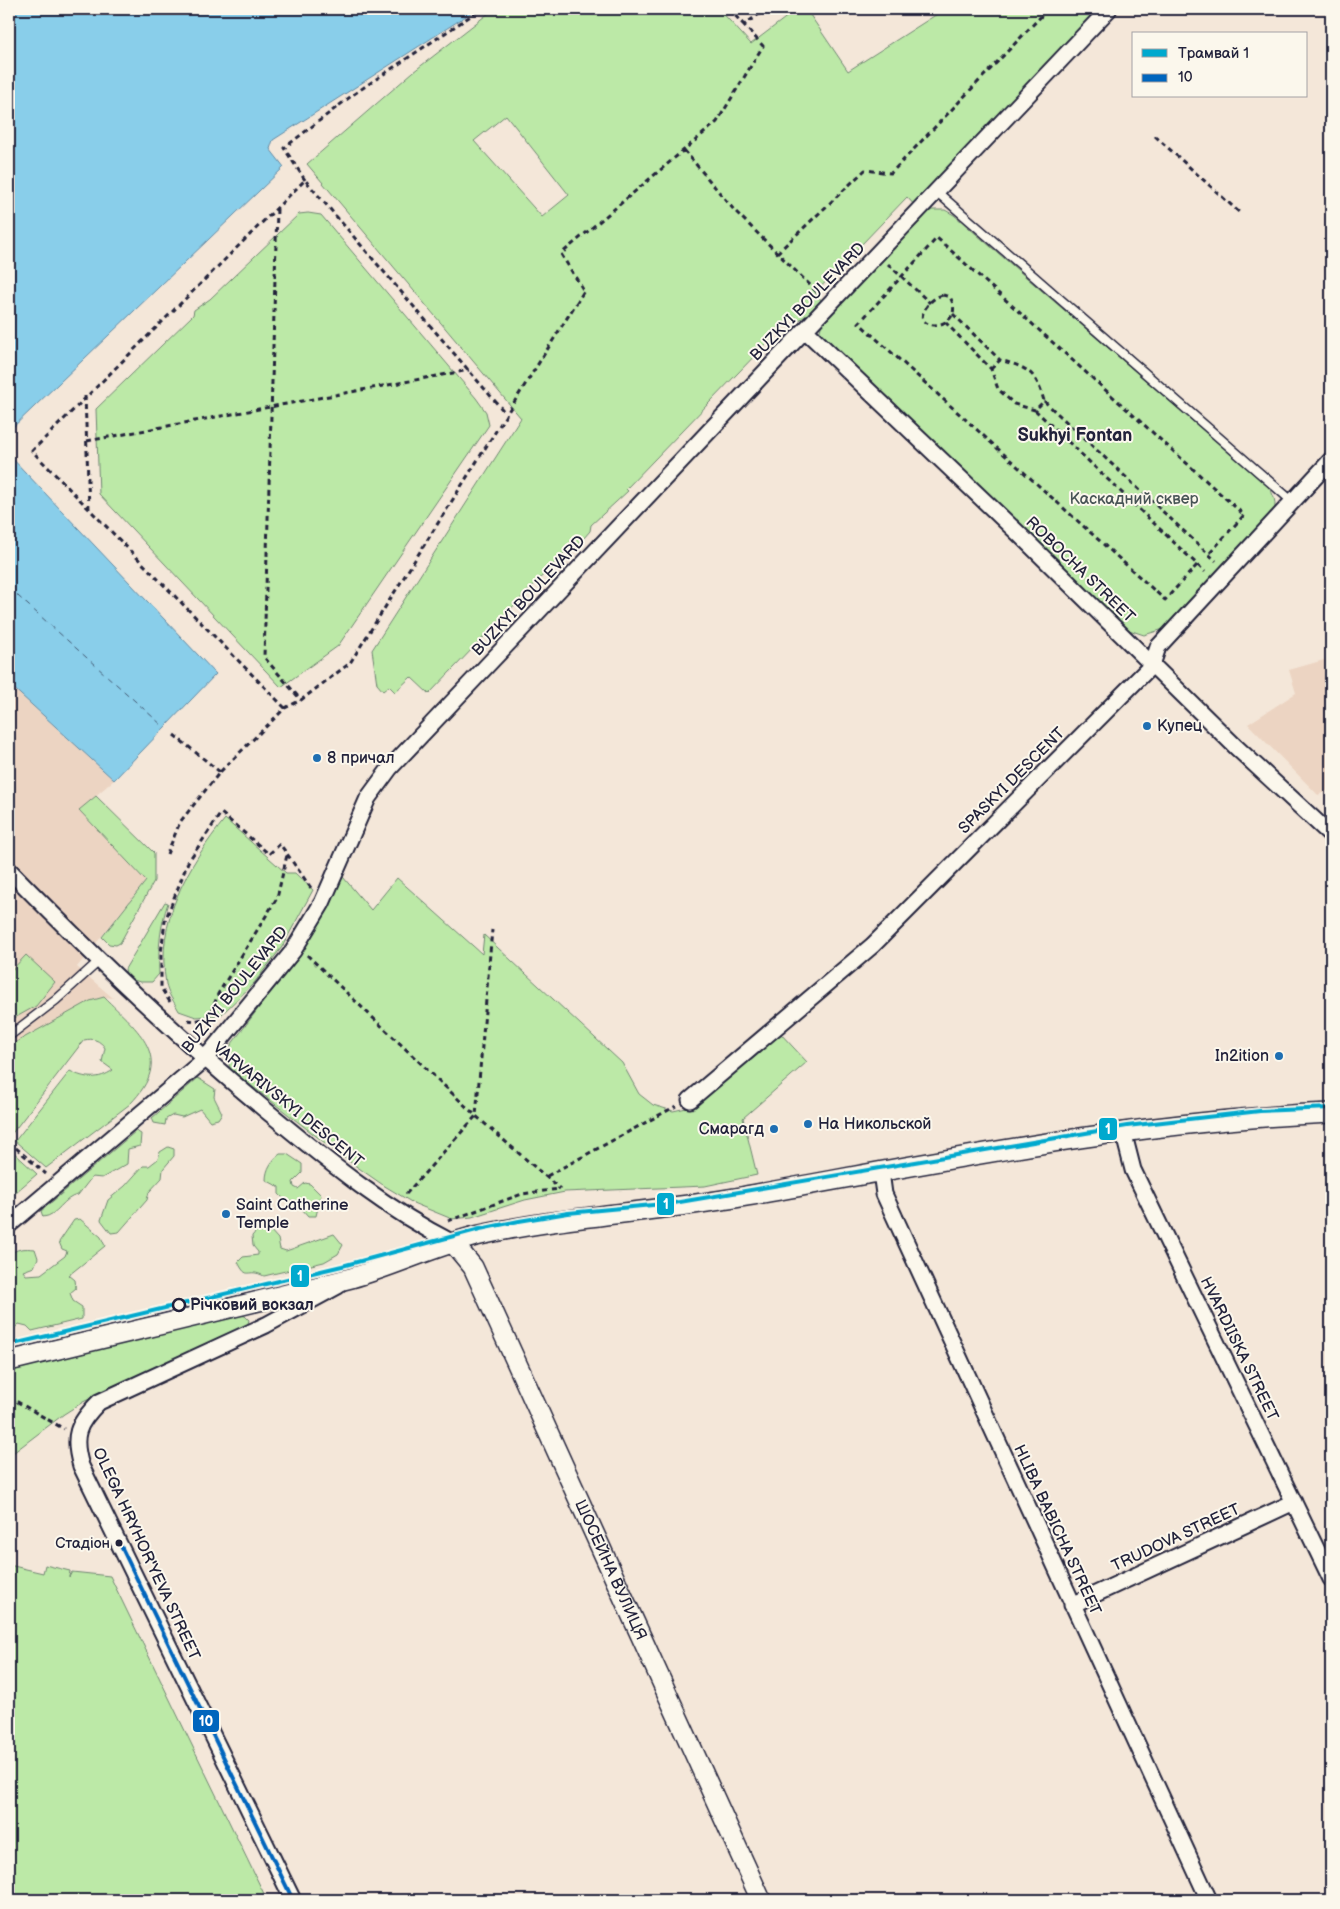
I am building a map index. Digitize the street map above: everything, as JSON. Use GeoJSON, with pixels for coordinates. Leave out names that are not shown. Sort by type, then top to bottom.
{"type":"FeatureCollection","features":[{"type":"Feature","properties":{"kind":"street","name":"BUZKYI BOULEVARD"},"geometry":{"type":"LineString","coordinates":[[9,1225],[204,1060],[294,951],[322,903],[368,798],[390,768],[1109,9]]}},
{"type":"Feature","properties":{"kind":"street","name":"ROBOCHA STREET"},"geometry":{"type":"LineString","coordinates":[[805,330],[1020,535],[1236,748],[1331,835]]}},
{"type":"Feature","properties":{"kind":"street","name":"SPASKYI DESCENT"},"geometry":{"type":"LineString","coordinates":[[690,1100],[873,946],[1152,665],[1158,647],[1331,460]]}},
{"type":"Feature","properties":{"kind":"street","name":"VARVARIVSKYI DESCENT"},"geometry":{"type":"LineString","coordinates":[[9,870],[98,962],[204,1060],[344,1175],[380,1201],[453,1243]]}},
{"type":"Feature","properties":{"kind":"street"},"geometry":{"type":"LineString","coordinates":[[9,1361],[356,1276],[478,1236],[566,1219],[676,1208],[1123,1131],[1260,1116],[1331,1113]]}},
{"type":"Feature","properties":{"kind":"street","name":"HVARDIISKA STREET"},"geometry":{"type":"LineString","coordinates":[[1123,1131],[1133,1170],[1331,1580]]}},
{"type":"Feature","properties":{"kind":"street","name":"HLIBA BABICHA STREET"},"geometry":{"type":"LineString","coordinates":[[881,1172],[884,1194],[1072,1606],[1209,1900]]}},
{"type":"Feature","properties":{"kind":"street","name":"ШОСЕЙНА ВУЛИЦЯ"},"geometry":{"type":"LineString","coordinates":[[453,1243],[473,1267],[761,1900]]}},
{"type":"Feature","properties":{"kind":"street","name":"OLEGA HRYHOR'YEVA STREET"},"geometry":{"type":"LineString","coordinates":[[293,1900],[93,1492],[76,1452],[76,1435],[88,1413],[99,1402],[266,1325],[356,1276]]}},
{"type":"Feature","properties":{"kind":"street","name":"TRUDOVA STREET"},"geometry":{"type":"LineString","coordinates":[[1072,1606],[1294,1502]]}},
{"type":"Feature","properties":{"kind":"lane"},"geometry":{"type":"LineString","coordinates":[[937,192],[1294,502]]}},
{"type":"Feature","properties":{"kind":"lane"},"geometry":{"type":"LineString","coordinates":[[9,1036],[56,1000],[98,962]]}},
{"type":"Feature","properties":{"kind":"path"},"geometry":{"type":"LineString","coordinates":[[481,9],[354,94],[284,148],[305,180],[507,415]]}},
{"type":"Feature","properties":{"kind":"path"},"geometry":{"type":"LineString","coordinates":[[167,854],[180,822],[220,772],[285,708],[301,700],[350,664],[584,291],[561,254],[717,122],[763,46],[730,9]]}},
{"type":"Feature","properties":{"kind":"path"},"geometry":{"type":"LineString","coordinates":[[744,25],[766,9]]}},
{"type":"Feature","properties":{"kind":"path"},"geometry":{"type":"LineString","coordinates":[[777,253],[865,170],[891,173],[1048,9]]}},
{"type":"Feature","properties":{"kind":"path"},"geometry":{"type":"LineString","coordinates":[[1155,136],[1240,213]]}},
{"type":"Feature","properties":{"kind":"path"},"geometry":{"type":"LineString","coordinates":[[684,150],[734,210],[830,304]]}},
{"type":"Feature","properties":{"kind":"path"},"geometry":{"type":"LineString","coordinates":[[285,708],[32,451],[85,396],[305,180]]}},
{"type":"Feature","properties":{"kind":"path"},"geometry":{"type":"LineString","coordinates":[[278,208],[264,656],[301,700]]}},
{"type":"Feature","properties":{"kind":"path"},"geometry":{"type":"LineString","coordinates":[[1196,565],[1165,600],[858,323],[936,238],[1244,515],[1209,554]]}},
{"type":"Feature","properties":{"kind":"path"},"geometry":{"type":"LineString","coordinates":[[878,255],[930,303]]}},
{"type":"Feature","properties":{"kind":"path"},"geometry":{"type":"LineString","coordinates":[[936,297],[950,297],[954,304],[952,314],[945,322],[937,326],[927,323],[923,317],[924,310],[936,297]]}},
{"type":"Feature","properties":{"kind":"path"},"geometry":{"type":"LineString","coordinates":[[952,314],[1000,360],[1021,366],[1039,381],[1044,401],[1219,563]]}},
{"type":"Feature","properties":{"kind":"path"},"geometry":{"type":"LineString","coordinates":[[945,322],[991,369],[998,389],[1014,404],[1035,410],[1208,575]]}},
{"type":"Feature","properties":{"kind":"path"},"geometry":{"type":"LineString","coordinates":[[991,369],[1000,360]]}},
{"type":"Feature","properties":{"kind":"path"},"geometry":{"type":"LineString","coordinates":[[87,441],[469,370]]}},
{"type":"Feature","properties":{"kind":"path"},"geometry":{"type":"LineString","coordinates":[[85,396],[89,510]]}},
{"type":"Feature","properties":{"kind":"path"},"geometry":{"type":"LineString","coordinates":[[1035,410],[1044,401]]}},
{"type":"Feature","properties":{"kind":"path"},"geometry":{"type":"LineString","coordinates":[[174,735],[220,772]]}},
{"type":"Feature","properties":{"kind":"path"},"geometry":{"type":"LineString","coordinates":[[170,1004],[161,988],[161,953],[165,921],[188,862],[222,813],[269,854],[280,844],[287,855],[277,898],[218,994],[210,1017],[195,1021],[184,1019]]}},
{"type":"Feature","properties":{"kind":"path"},"geometry":{"type":"LineString","coordinates":[[406,1194],[476,1116],[492,930]]}},
{"type":"Feature","properties":{"kind":"path"},"geometry":{"type":"LineString","coordinates":[[306,954],[476,1116],[560,1189],[522,1194],[462,1215],[430,1231]]}},
{"type":"Feature","properties":{"kind":"path"},"geometry":{"type":"LineString","coordinates":[[547,1176],[666,1109],[690,1100]]}},
{"type":"Feature","properties":{"kind":"path"},"geometry":{"type":"LineString","coordinates":[[9,1142],[46,1174]]}},
{"type":"Feature","properties":{"kind":"path"},"geometry":{"type":"LineString","coordinates":[[9,1397],[76,1435]]}},
{"type":"Feature","properties":{"kind":"shaded area"},"geometry":{"type":"Polygon","coordinates":[[[1331,658],[1331,789],[1318,795],[1248,724],[1296,693],[1289,670],[1331,658]]]}},
{"type":"Feature","properties":{"kind":"shaded area"},"geometry":{"type":"Polygon","coordinates":[[[9,684],[114,780],[79,810],[146,881],[77,967],[113,998],[104,997],[90,1001],[9,1046],[9,684]]]}},
{"type":"Feature","properties":{"kind":"green space"},"geometry":{"type":"Polygon","coordinates":[[[494,9],[719,9],[751,44],[797,9],[806,9],[848,71],[945,9],[1104,9],[916,207],[907,197],[815,293],[821,300],[818,307],[799,320],[793,316],[626,489],[628,491],[591,525],[590,531],[577,546],[571,546],[429,694],[411,677],[395,692],[389,686],[383,691],[377,684],[372,650],[521,418],[307,164],[413,72],[494,9]],[[506,115],[474,141],[542,217],[569,195],[506,115]]]}},
{"type":"Feature","properties":{"kind":"green space","name":"Каскадний сквер"},"geometry":{"type":"Polygon","coordinates":[[[932,210],[945,210],[954,215],[1267,485],[1272,493],[1275,504],[1273,517],[1167,628],[1144,635],[1129,630],[827,344],[819,334],[824,316],[925,214],[932,210]]]}},
{"type":"Feature","properties":{"kind":"green space"},"geometry":{"type":"Polygon","coordinates":[[[299,214],[321,215],[476,398],[486,412],[489,425],[338,646],[281,687],[99,494],[96,409],[193,315],[194,310],[210,299],[299,214]]]}},
{"type":"Feature","properties":{"kind":"green space"},"geometry":{"type":"Polygon","coordinates":[[[96,796],[154,853],[154,881],[120,943],[116,945],[109,944],[102,937],[146,881],[79,810],[96,796]]]}},
{"type":"Feature","properties":{"kind":"green space"},"geometry":{"type":"Polygon","coordinates":[[[225,819],[286,873],[295,873],[313,890],[282,947],[254,983],[221,1015],[196,1017],[179,1011],[168,991],[164,961],[165,939],[170,917],[187,875],[225,819]]]}},
{"type":"Feature","properties":{"kind":"green space"},"geometry":{"type":"Polygon","coordinates":[[[343,877],[371,910],[397,878],[482,954],[484,935],[622,1063],[639,1094],[653,1105],[673,1111],[691,1107],[780,1033],[807,1062],[743,1118],[757,1175],[705,1186],[565,1192],[525,1200],[472,1217],[452,1219],[413,1203],[343,1157],[231,1070],[227,1060],[231,1045],[305,942],[343,877]]]}},
{"type":"Feature","properties":{"kind":"green space"},"geometry":{"type":"Polygon","coordinates":[[[165,902],[168,903],[160,938],[159,974],[152,982],[140,982],[127,978],[125,969],[165,902]]]}},
{"type":"Feature","properties":{"kind":"green space"},"geometry":{"type":"Polygon","coordinates":[[[26,955],[55,982],[36,1006],[9,1021],[9,973],[26,955]]]}},
{"type":"Feature","properties":{"kind":"green space"},"geometry":{"type":"Polygon","coordinates":[[[104,997],[129,1021],[147,1046],[151,1058],[150,1072],[143,1087],[130,1104],[46,1168],[15,1141],[70,1071],[81,1076],[97,1077],[113,1070],[102,1062],[105,1048],[103,1045],[96,1040],[84,1040],[10,1136],[9,1046],[90,1001],[104,997]]]}},
{"type":"Feature","properties":{"kind":"green space"},"geometry":{"type":"Polygon","coordinates":[[[198,1078],[215,1089],[214,1097],[222,1113],[218,1119],[210,1121],[200,1109],[182,1117],[173,1115],[166,1119],[165,1125],[154,1123],[152,1118],[198,1078]]]}},
{"type":"Feature","properties":{"kind":"green space"},"geometry":{"type":"Polygon","coordinates":[[[136,1131],[141,1134],[140,1146],[128,1149],[127,1164],[102,1178],[92,1177],[78,1195],[68,1199],[53,1213],[43,1217],[41,1211],[136,1131]]]}},
{"type":"Feature","properties":{"kind":"green space"},"geometry":{"type":"Polygon","coordinates":[[[168,1147],[174,1149],[174,1156],[163,1169],[162,1178],[149,1192],[147,1200],[119,1232],[111,1233],[101,1220],[108,1200],[125,1186],[143,1166],[149,1166],[158,1159],[160,1152],[168,1147]]]}},
{"type":"Feature","properties":{"kind":"green space"},"geometry":{"type":"Polygon","coordinates":[[[9,1148],[37,1174],[9,1198],[9,1148]]]}},
{"type":"Feature","properties":{"kind":"green space"},"geometry":{"type":"Polygon","coordinates":[[[280,1154],[287,1154],[302,1164],[302,1173],[293,1182],[294,1187],[298,1189],[305,1183],[310,1184],[321,1195],[316,1216],[308,1216],[295,1201],[285,1200],[279,1194],[279,1187],[266,1180],[270,1165],[280,1154]]]}},
{"type":"Feature","properties":{"kind":"green space"},"geometry":{"type":"Polygon","coordinates":[[[80,1219],[101,1237],[105,1246],[69,1275],[75,1280],[76,1288],[70,1293],[73,1301],[82,1307],[82,1319],[32,1331],[27,1326],[19,1324],[9,1333],[9,1256],[17,1250],[35,1249],[38,1258],[34,1267],[23,1271],[26,1275],[41,1274],[65,1256],[67,1251],[62,1249],[59,1242],[74,1220],[80,1219]]]}},
{"type":"Feature","properties":{"kind":"green space"},"geometry":{"type":"Polygon","coordinates":[[[258,1229],[269,1229],[278,1239],[280,1249],[286,1251],[334,1234],[343,1245],[338,1254],[324,1262],[264,1276],[246,1273],[238,1262],[243,1257],[258,1255],[253,1246],[252,1236],[258,1229]]]}},
{"type":"Feature","properties":{"kind":"green space"},"geometry":{"type":"Polygon","coordinates":[[[240,1315],[245,1316],[249,1320],[247,1327],[83,1402],[64,1414],[9,1456],[9,1369],[240,1315]]]}},
{"type":"Feature","properties":{"kind":"green space"},"geometry":{"type":"Polygon","coordinates":[[[9,1565],[43,1573],[45,1565],[70,1571],[69,1577],[72,1572],[110,1576],[267,1900],[9,1900],[9,1565]]]}},
{"type":"Feature","properties":{"kind":"water"},"geometry":{"type":"Polygon","coordinates":[[[9,9],[477,9],[273,140],[270,149],[284,167],[9,431],[9,9]]]}},
{"type":"Feature","properties":{"kind":"water"},"geometry":{"type":"Polygon","coordinates":[[[9,455],[216,674],[114,780],[9,684],[9,455]]]}},
{"type":"Feature","properties":{"kind":"ferry route"},"geometry":{"type":"LineString","coordinates":[[9,588],[164,727]]}},
{"type":"Feature","properties":{"kind":"tram line","name":"1"},"geometry":{"type":"LineString","coordinates":[[9,1345],[342,1266],[480,1229],[519,1221],[568,1213],[674,1203],[1127,1126],[1260,1111],[1331,1108]]}},
{"type":"Feature","properties":{"kind":"transit line","name":"10"},"geometry":{"type":"LineString","coordinates":[[119,1542],[293,1900]]}},
{"type":"Feature","properties":{"kind":"place","name":"Купец"},"geometry":{"type":"Point","coordinates":[1147,726]}},
{"type":"Feature","properties":{"kind":"place","name":"8 причал"},"geometry":{"type":"Point","coordinates":[317,758]}},
{"type":"Feature","properties":{"kind":"place","name":"In2ition"},"geometry":{"type":"Point","coordinates":[1279,1056]}},
{"type":"Feature","properties":{"kind":"place","name":"На Никольской"},"geometry":{"type":"Point","coordinates":[808,1124]}},
{"type":"Feature","properties":{"kind":"place","name":"Смарагд"},"geometry":{"type":"Point","coordinates":[774,1129]}},
{"type":"Feature","properties":{"kind":"place","name":"Saint Catherine Temple"},"geometry":{"type":"Point","coordinates":[226,1214]}},
{"type":"Feature","properties":{"kind":"place","name":"Річковий вокзал"},"geometry":{"type":"Point","coordinates":[179,1305]}},
{"type":"Feature","properties":{"kind":"place","name":"Стадіон"},"geometry":{"type":"Point","coordinates":[119,1543]}},
{"type":"Feature","properties":{"kind":"district","name":"Sukhyi Fontan"},"geometry":{"type":"Point","coordinates":[1075,435]}}]}
